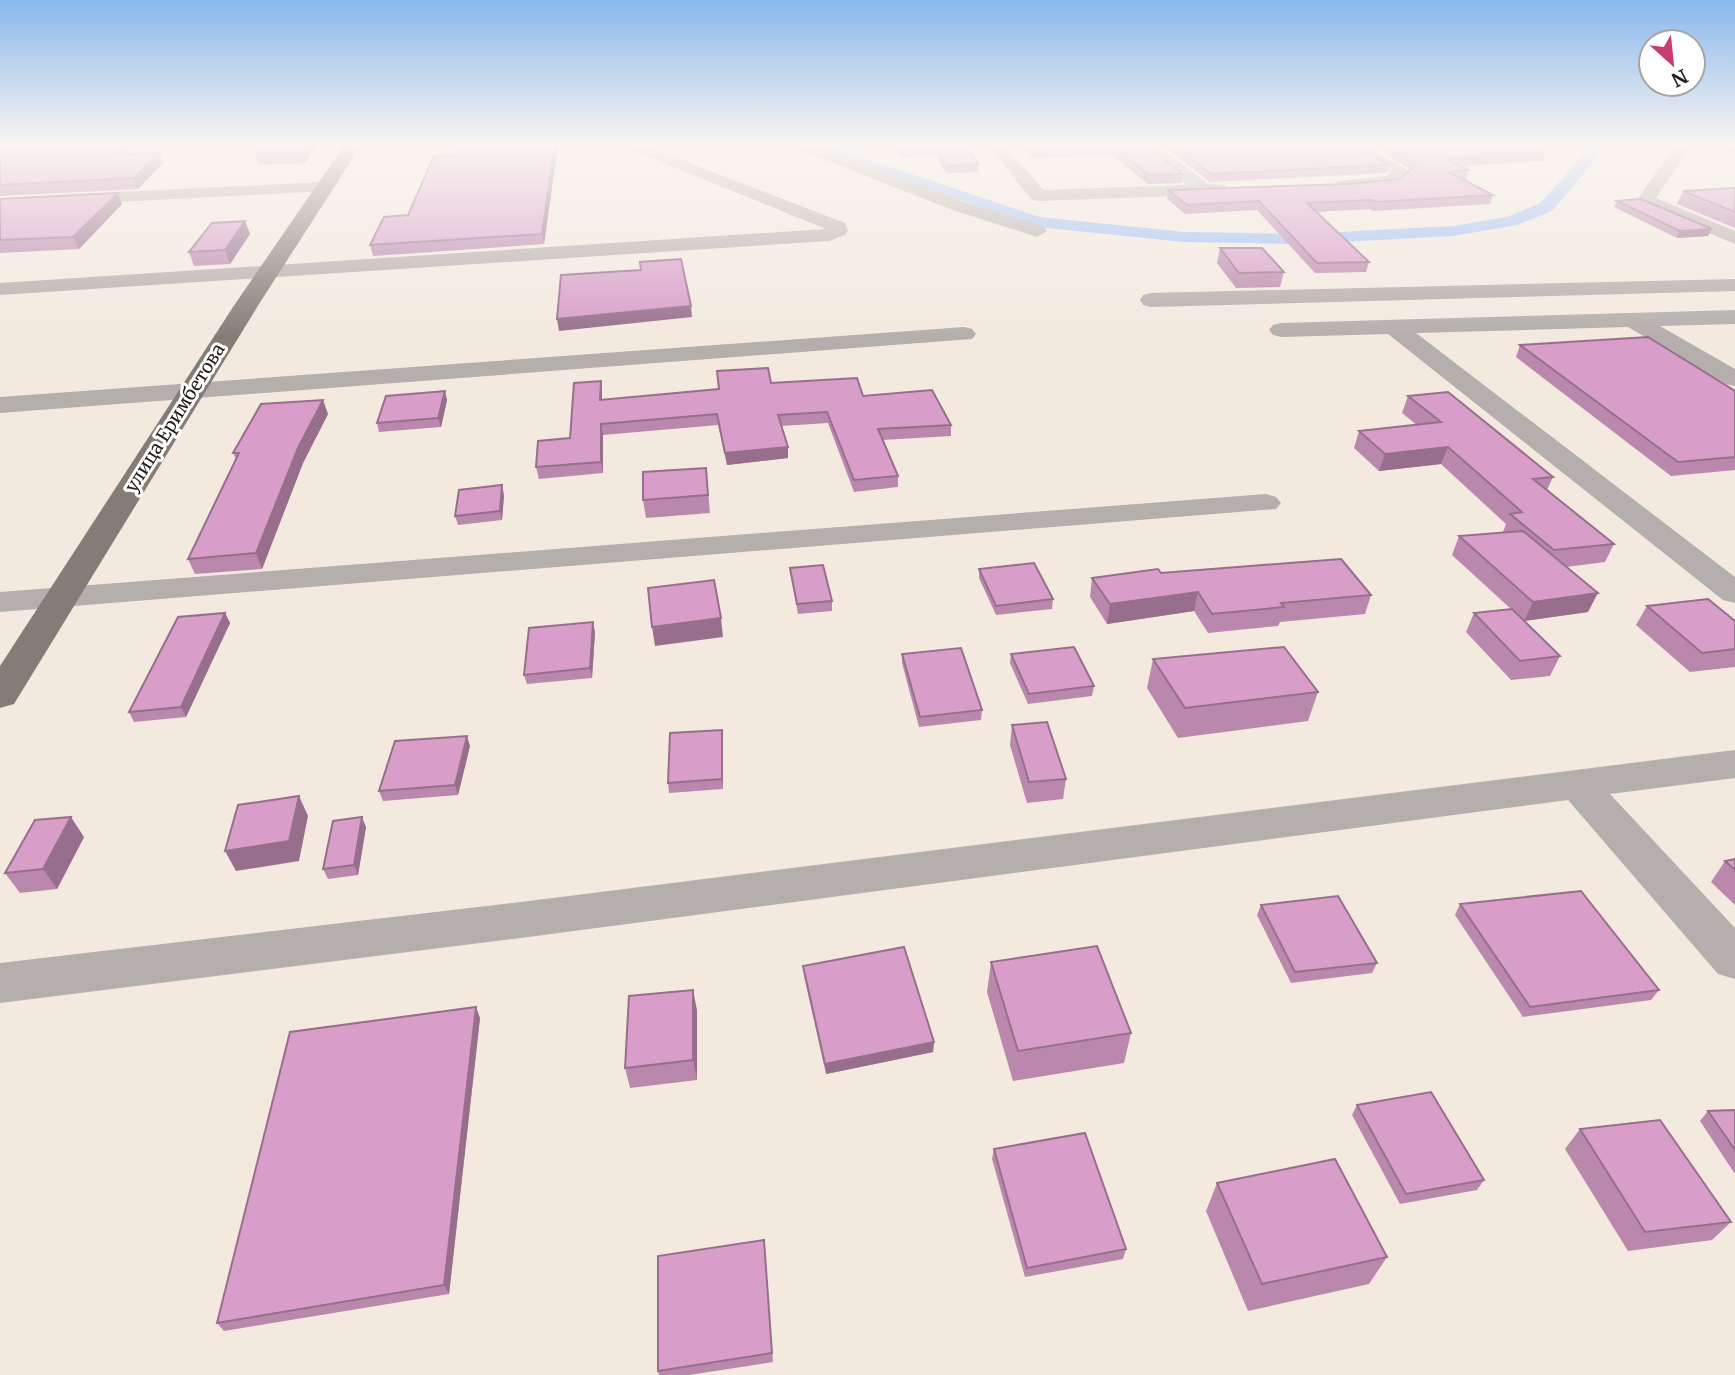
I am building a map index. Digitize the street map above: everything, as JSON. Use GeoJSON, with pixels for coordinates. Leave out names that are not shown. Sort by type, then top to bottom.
{"type":"FeatureCollection","features":[{"type":"Feature","properties":{"kind":"main road","name":"улица Еримбетова"},"geometry":{"type":"LineString","coordinates":[[0,695],[65,597],[191,390],[308,208]]}},
{"type":"Feature","properties":{"kind":"street"},"geometry":{"type":"LineString","coordinates":[[0,289],[443,262],[602,260],[824,243],[838,231],[838,227],[790,208]]}},
{"type":"Feature","properties":{"kind":"street"},"geometry":{"type":"LineString","coordinates":[[966,208],[1037,231]]}},
{"type":"Feature","properties":{"kind":"street"},"geometry":{"type":"LineString","coordinates":[[1666,208],[1735,238]]}},
{"type":"Feature","properties":{"kind":"street"},"geometry":{"type":"LineString","coordinates":[[1151,300],[1735,285]]}},
{"type":"Feature","properties":{"kind":"street"},"geometry":{"type":"LineString","coordinates":[[1281,330],[1735,317]]}},
{"type":"Feature","properties":{"kind":"street"},"geometry":{"type":"LineString","coordinates":[[1633,320],[1735,379]]}},
{"type":"Feature","properties":{"kind":"street"},"geometry":{"type":"LineString","coordinates":[[1394,327],[1735,593]]}},
{"type":"Feature","properties":{"kind":"street"},"geometry":{"type":"LineString","coordinates":[[0,405],[964,334]]}},
{"type":"Feature","properties":{"kind":"street"},"geometry":{"type":"LineString","coordinates":[[0,602],[1266,503]]}},
{"type":"Feature","properties":{"kind":"street"},"geometry":{"type":"LineString","coordinates":[[0,983],[499,923],[1735,764]]}},
{"type":"Feature","properties":{"kind":"street"},"geometry":{"type":"LineString","coordinates":[[1577,784],[1735,960]]}},
{"type":"Feature","properties":{"kind":"building"},"geometry":{"type":"Polygon","coordinates":[[[0,208],[102,208],[73,237],[0,240],[0,208]]]}},
{"type":"Feature","properties":{"kind":"building"},"geometry":{"type":"Polygon","coordinates":[[[411,208],[546,208],[542,234],[370,245],[384,217],[408,215],[411,208]]]}},
{"type":"Feature","properties":{"kind":"building"},"geometry":{"type":"Polygon","coordinates":[[[1266,208],[1312,208],[1369,262],[1317,263],[1266,208]]]}},
{"type":"Feature","properties":{"kind":"building"},"geometry":{"type":"Polygon","coordinates":[[[1632,208],[1663,208],[1712,229],[1680,231],[1632,208]]]}},
{"type":"Feature","properties":{"kind":"building"},"geometry":{"type":"Polygon","coordinates":[[[245,221],[225,250],[189,252],[212,223],[245,221]]]}},
{"type":"Feature","properties":{"kind":"building"},"geometry":{"type":"Polygon","coordinates":[[[1220,248],[1262,248],[1284,272],[1239,273],[1220,248]]]}},
{"type":"Feature","properties":{"kind":"building"},"geometry":{"type":"Polygon","coordinates":[[[681,259],[691,306],[557,319],[561,275],[641,270],[640,262],[681,259]]]}},
{"type":"Feature","properties":{"kind":"building"},"geometry":{"type":"Polygon","coordinates":[[[1648,337],[1735,391],[1735,457],[1678,462],[1520,345],[1648,337]]]}},
{"type":"Feature","properties":{"kind":"building"},"geometry":{"type":"Polygon","coordinates":[[[768,368],[771,383],[857,378],[863,396],[932,390],[951,425],[878,429],[898,476],[854,480],[827,412],[778,415],[788,447],[725,453],[717,414],[601,424],[601,462],[536,467],[538,441],[570,438],[574,383],[601,381],[600,400],[719,389],[717,371],[768,368]]]}},
{"type":"Feature","properties":{"kind":"building"},"geometry":{"type":"Polygon","coordinates":[[[445,391],[438,418],[377,423],[386,396],[445,391]]]}},
{"type":"Feature","properties":{"kind":"building"},"geometry":{"type":"Polygon","coordinates":[[[1448,392],[1553,477],[1533,479],[1614,544],[1554,550],[1510,514],[1522,512],[1448,447],[1385,454],[1359,431],[1441,422],[1408,396],[1448,392]]]}},
{"type":"Feature","properties":{"kind":"building"},"geometry":{"type":"Polygon","coordinates":[[[323,400],[298,448],[256,553],[188,559],[239,453],[233,453],[261,404],[323,400]]]}},
{"type":"Feature","properties":{"kind":"building"},"geometry":{"type":"Polygon","coordinates":[[[706,468],[708,495],[643,500],[643,472],[706,468]]]}},
{"type":"Feature","properties":{"kind":"building"},"geometry":{"type":"Polygon","coordinates":[[[502,485],[500,511],[455,516],[459,490],[502,485]]]}},
{"type":"Feature","properties":{"kind":"building"},"geometry":{"type":"Polygon","coordinates":[[[1523,531],[1598,593],[1533,602],[1459,536],[1523,531]]]}},
{"type":"Feature","properties":{"kind":"building"},"geometry":{"type":"Polygon","coordinates":[[[1341,559],[1371,595],[1281,603],[1284,607],[1212,614],[1198,592],[1110,604],[1092,578],[1158,569],[1161,573],[1341,559]]]}},
{"type":"Feature","properties":{"kind":"building"},"geometry":{"type":"Polygon","coordinates":[[[1034,563],[1053,599],[996,606],[979,569],[1034,563]]]}},
{"type":"Feature","properties":{"kind":"building"},"geometry":{"type":"Polygon","coordinates":[[[823,565],[832,601],[797,604],[790,568],[823,565]]]}},
{"type":"Feature","properties":{"kind":"building"},"geometry":{"type":"Polygon","coordinates":[[[714,580],[721,618],[652,627],[648,588],[714,580]]]}},
{"type":"Feature","properties":{"kind":"building"},"geometry":{"type":"Polygon","coordinates":[[[1708,599],[1735,621],[1735,649],[1702,653],[1647,606],[1708,599]]]}},
{"type":"Feature","properties":{"kind":"building"},"geometry":{"type":"Polygon","coordinates":[[[1512,609],[1560,656],[1520,661],[1474,613],[1512,609]]]}},
{"type":"Feature","properties":{"kind":"building"},"geometry":{"type":"Polygon","coordinates":[[[225,613],[181,707],[129,712],[178,617],[225,613]]]}},
{"type":"Feature","properties":{"kind":"building"},"geometry":{"type":"Polygon","coordinates":[[[593,622],[590,668],[524,675],[529,628],[593,622]]]}},
{"type":"Feature","properties":{"kind":"building"},"geometry":{"type":"Polygon","coordinates":[[[1074,647],[1094,686],[1029,694],[1011,654],[1074,647]]]}},
{"type":"Feature","properties":{"kind":"building"},"geometry":{"type":"Polygon","coordinates":[[[1284,647],[1318,692],[1185,708],[1153,659],[1284,647]]]}},
{"type":"Feature","properties":{"kind":"building"},"geometry":{"type":"Polygon","coordinates":[[[961,648],[982,710],[920,717],[902,654],[961,648]]]}},
{"type":"Feature","properties":{"kind":"building"},"geometry":{"type":"Polygon","coordinates":[[[1047,722],[1066,779],[1029,782],[1012,725],[1047,722]]]}},
{"type":"Feature","properties":{"kind":"building"},"geometry":{"type":"Polygon","coordinates":[[[722,730],[722,779],[668,783],[670,733],[722,730]]]}},
{"type":"Feature","properties":{"kind":"building"},"geometry":{"type":"Polygon","coordinates":[[[467,736],[455,785],[379,791],[395,741],[467,736]]]}},
{"type":"Feature","properties":{"kind":"building"},"geometry":{"type":"Polygon","coordinates":[[[299,796],[289,841],[225,851],[238,805],[299,796]]]}},
{"type":"Feature","properties":{"kind":"building"},"geometry":{"type":"Polygon","coordinates":[[[71,817],[43,869],[5,873],[35,820],[71,817]]]}},
{"type":"Feature","properties":{"kind":"building"},"geometry":{"type":"Polygon","coordinates":[[[362,817],[354,865],[323,869],[333,821],[362,817]]]}},
{"type":"Feature","properties":{"kind":"building"},"geometry":{"type":"Polygon","coordinates":[[[1735,859],[1735,870],[1725,861],[1735,859]]]}},
{"type":"Feature","properties":{"kind":"building"},"geometry":{"type":"Polygon","coordinates":[[[1581,891],[1659,990],[1530,1007],[1460,904],[1581,891]]]}},
{"type":"Feature","properties":{"kind":"building"},"geometry":{"type":"Polygon","coordinates":[[[1338,896],[1377,963],[1295,972],[1261,905],[1338,896]]]}},
{"type":"Feature","properties":{"kind":"building"},"geometry":{"type":"Polygon","coordinates":[[[1097,946],[1131,1033],[1018,1051],[991,962],[1097,946]]]}},
{"type":"Feature","properties":{"kind":"building"},"geometry":{"type":"Polygon","coordinates":[[[904,947],[934,1042],[825,1064],[803,966],[904,947]]]}},
{"type":"Feature","properties":{"kind":"building"},"geometry":{"type":"Polygon","coordinates":[[[693,990],[693,1060],[625,1068],[629,996],[693,990]]]}},
{"type":"Feature","properties":{"kind":"building"},"geometry":{"type":"Polygon","coordinates":[[[476,1007],[444,1285],[217,1323],[290,1032],[476,1007]]]}},
{"type":"Feature","properties":{"kind":"building"},"geometry":{"type":"Polygon","coordinates":[[[1431,1092],[1484,1180],[1406,1194],[1357,1105],[1431,1092]]]}},
{"type":"Feature","properties":{"kind":"building"},"geometry":{"type":"Polygon","coordinates":[[[1735,1110],[1735,1150],[1708,1111],[1735,1110]]]}},
{"type":"Feature","properties":{"kind":"building"},"geometry":{"type":"Polygon","coordinates":[[[1660,1120],[1731,1222],[1645,1232],[1580,1129],[1660,1120]]]}},
{"type":"Feature","properties":{"kind":"building"},"geometry":{"type":"Polygon","coordinates":[[[1085,1133],[1126,1249],[1027,1268],[994,1149],[1085,1133]]]}},
{"type":"Feature","properties":{"kind":"building"},"geometry":{"type":"Polygon","coordinates":[[[1335,1159],[1387,1257],[1262,1284],[1217,1183],[1335,1159]]]}},
{"type":"Feature","properties":{"kind":"building"},"geometry":{"type":"Polygon","coordinates":[[[764,1240],[772,1353],[658,1371],[658,1256],[764,1240]]]}},
{"type":"Feature","properties":{"kind":"waterway"},"geometry":{"type":"LineString","coordinates":[[997,208],[1038,222],[1184,237],[1302,239],[1453,231],[1511,221],[1543,208]]}}]}
